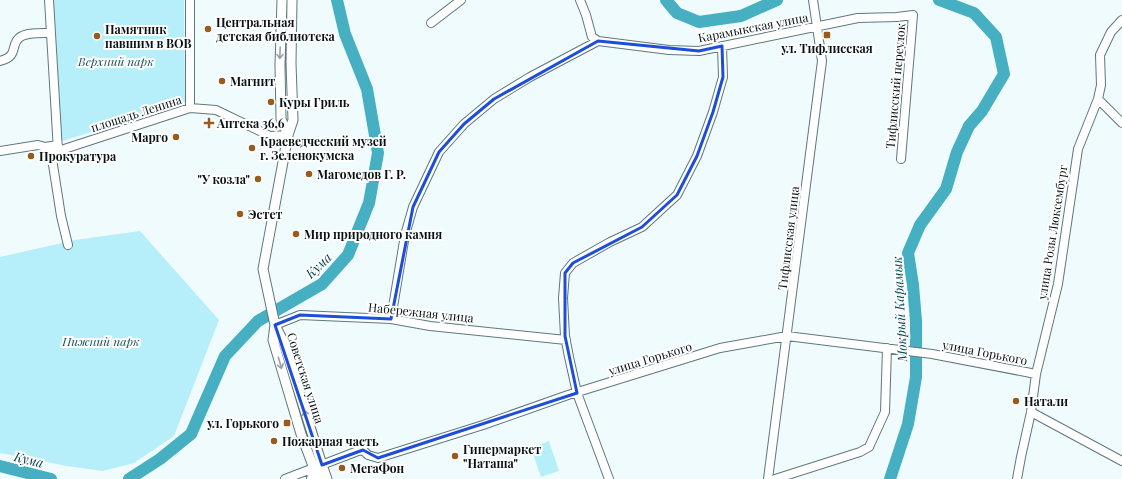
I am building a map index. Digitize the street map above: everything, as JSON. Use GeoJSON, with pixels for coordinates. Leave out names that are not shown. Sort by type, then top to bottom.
{"type":"FeatureCollection","features":[{"type":"Feature","properties":{"kind":"street"},"geometry":{"type":"LineString","coordinates":[[49,0],[58,148],[51,152],[61,216],[68,245]]}},
{"type":"Feature","properties":{"kind":"street"},"geometry":{"type":"LineString","coordinates":[[190,0],[190,108]]}},
{"type":"Feature","properties":{"kind":"street"},"geometry":{"type":"LineString","coordinates":[[282,0],[280,65],[281,118],[288,135]]}},
{"type":"Feature","properties":{"kind":"street"},"geometry":{"type":"LineString","coordinates":[[274,325],[263,269],[288,135],[293,120],[291,63],[292,0]]}},
{"type":"Feature","properties":{"kind":"street"},"geometry":{"type":"LineString","coordinates":[[431,23],[461,0]]}},
{"type":"Feature","properties":{"kind":"street"},"geometry":{"type":"LineString","coordinates":[[391,318],[405,235],[413,207],[439,152],[464,124],[494,99],[530,77],[598,41],[592,37],[580,0]]}},
{"type":"Feature","properties":{"kind":"street","name":"Тифлисская улица"},"geometry":{"type":"LineString","coordinates":[[768,479],[822,61],[813,0]]}},
{"type":"Feature","properties":{"kind":"street","name":"Карамыкская улица"},"geometry":{"type":"LineString","coordinates":[[598,41],[669,50],[699,51],[858,18],[913,15]]}},
{"type":"Feature","properties":{"kind":"street","name":"Тифлисский переулок"},"geometry":{"type":"LineString","coordinates":[[901,159],[913,15]]}},
{"type":"Feature","properties":{"kind":"street","name":"улица Розы Люксембург"},"geometry":{"type":"LineString","coordinates":[[1017,479],[1031,412],[1036,374],[1058,284],[1078,149],[1098,99],[1101,85],[1100,55],[1111,32],[1122,20]]}},
{"type":"Feature","properties":{"kind":"street"},"geometry":{"type":"LineString","coordinates":[[0,61],[6,59],[12,54],[18,38],[21,36],[51,33]]}},
{"type":"Feature","properties":{"kind":"street"},"geometry":{"type":"LineString","coordinates":[[609,479],[577,393],[566,340],[563,298],[565,273],[573,263],[610,242],[642,227],[677,195],[697,156],[713,112],[723,77],[722,46]]}},
{"type":"Feature","properties":{"kind":"street"},"geometry":{"type":"LineString","coordinates":[[1098,99],[1122,123]]}},
{"type":"Feature","properties":{"kind":"street","name":"площадь Ленина"},"geometry":{"type":"LineString","coordinates":[[0,151],[38,145],[58,148],[190,108],[216,110],[270,136],[288,135]]}},
{"type":"Feature","properties":{"kind":"street","name":"Набережная улица"},"geometry":{"type":"LineString","coordinates":[[274,325],[300,315],[391,318],[430,326],[566,340]]}},
{"type":"Feature","properties":{"kind":"street","name":"Советская улица"},"geometry":{"type":"LineString","coordinates":[[274,325],[273,340],[293,409],[318,467],[328,479]]}},
{"type":"Feature","properties":{"kind":"street","name":"улица Горького"},"geometry":{"type":"LineString","coordinates":[[285,479],[363,450],[368,455],[378,458],[720,348],[787,336],[932,354],[1036,374]]}},
{"type":"Feature","properties":{"kind":"street"},"geometry":{"type":"LineString","coordinates":[[775,479],[860,452],[869,447],[885,412],[887,348]]}},
{"type":"Feature","properties":{"kind":"street"},"geometry":{"type":"LineString","coordinates":[[1031,412],[1122,461]]}},
{"type":"Feature","properties":{"kind":"street"},"geometry":{"type":"LineString","coordinates":[[311,479],[318,467]]}},
{"type":"Feature","properties":{"kind":"street","name":"Советская улица"},"geometry":{"type":"LineString","coordinates":[[318,467],[318,479]]}},
{"type":"Feature","properties":{"kind":"highlighted area"},"geometry":{"type":"Polygon","coordinates":[[[598,41],[699,51],[722,46],[723,77],[713,112],[697,156],[677,195],[642,227],[573,263],[565,273],[565,336],[577,393],[378,458],[363,450],[322,465],[275,325],[300,315],[391,319],[413,207],[439,152],[464,124],[494,99],[598,41]]]}},
{"type":"Feature","properties":{"kind":"green space","name":"Верхний парк"},"geometry":{"type":"Polygon","coordinates":[[[50,0],[184,0],[185,103],[59,142],[50,0]]]}},
{"type":"Feature","properties":{"kind":"green space","name":"Нижний парк"},"geometry":{"type":"Polygon","coordinates":[[[140,231],[219,320],[174,436],[134,463],[103,471],[67,466],[0,453],[0,257],[75,240],[140,231]]]}},
{"type":"Feature","properties":{"kind":"green space"},"geometry":{"type":"Polygon","coordinates":[[[549,441],[559,471],[541,477],[531,448],[549,441]]]}},
{"type":"Feature","properties":{"kind":"waterway","name":"Кума"},"geometry":{"type":"LineString","coordinates":[[129,479],[160,459],[191,434],[225,356],[258,321],[322,284],[348,255],[369,203],[378,153],[367,89],[345,34],[337,0]]}},
{"type":"Feature","properties":{"kind":"waterway","name":"Мокрый Карамык"},"geometry":{"type":"LineString","coordinates":[[666,0],[677,13],[699,22],[741,16],[777,0]]}},
{"type":"Feature","properties":{"kind":"waterway","name":"Мокрый Карамык"},"geometry":{"type":"LineString","coordinates":[[890,479],[908,424],[916,377],[916,321],[913,285],[908,253],[920,225],[946,189],[957,152],[969,126],[982,111],[1004,74],[996,37],[974,13],[939,0]]}},
{"type":"Feature","properties":{"kind":"waterway","name":"Кума"},"geometry":{"type":"LineString","coordinates":[[0,466],[51,479]]}},
{"type":"Feature","properties":{"kind":"place","name":"Центральная детская библиотека"},"geometry":{"type":"Point","coordinates":[208,29]}},
{"type":"Feature","properties":{"kind":"place","name":"ул. Тифлисская"},"geometry":{"type":"Point","coordinates":[827,35]}},
{"type":"Feature","properties":{"kind":"place","name":"Памятник павшим в ВОВ"},"geometry":{"type":"Point","coordinates":[97,36]}},
{"type":"Feature","properties":{"kind":"place","name":"Магнит"},"geometry":{"type":"Point","coordinates":[222,81]}},
{"type":"Feature","properties":{"kind":"place","name":"Куры Гриль"},"geometry":{"type":"Point","coordinates":[271,102]}},
{"type":"Feature","properties":{"kind":"place","name":"Аптека 36,6"},"geometry":{"type":"Point","coordinates":[209,123]}},
{"type":"Feature","properties":{"kind":"place","name":"Марго"},"geometry":{"type":"Point","coordinates":[176,137]}},
{"type":"Feature","properties":{"kind":"place","name":"Краеведческий музей г. Зеленокумска"},"geometry":{"type":"Point","coordinates":[252,148]}},
{"type":"Feature","properties":{"kind":"place","name":"Прокуратура"},"geometry":{"type":"Point","coordinates":[31,156]}},
{"type":"Feature","properties":{"kind":"place","name":"Магомедов Г. Р."},"geometry":{"type":"Point","coordinates":[309,174]}},
{"type":"Feature","properties":{"kind":"place","name":"\"У козла\""},"geometry":{"type":"Point","coordinates":[258,179]}},
{"type":"Feature","properties":{"kind":"place","name":"Эстет"},"geometry":{"type":"Point","coordinates":[240,214]}},
{"type":"Feature","properties":{"kind":"place","name":"Мир природного камня"},"geometry":{"type":"Point","coordinates":[296,234]}},
{"type":"Feature","properties":{"kind":"place","name":"Натали"},"geometry":{"type":"Point","coordinates":[1016,401]}},
{"type":"Feature","properties":{"kind":"place","name":"ул. Горького"},"geometry":{"type":"Point","coordinates":[287,423]}},
{"type":"Feature","properties":{"kind":"place","name":"Пожарная часть"},"geometry":{"type":"Point","coordinates":[274,441]}},
{"type":"Feature","properties":{"kind":"place","name":"Гипермаркет \"Наташа\""},"geometry":{"type":"Point","coordinates":[455,456]}},
{"type":"Feature","properties":{"kind":"place","name":"МегаФон"},"geometry":{"type":"Point","coordinates":[342,468]}}]}
